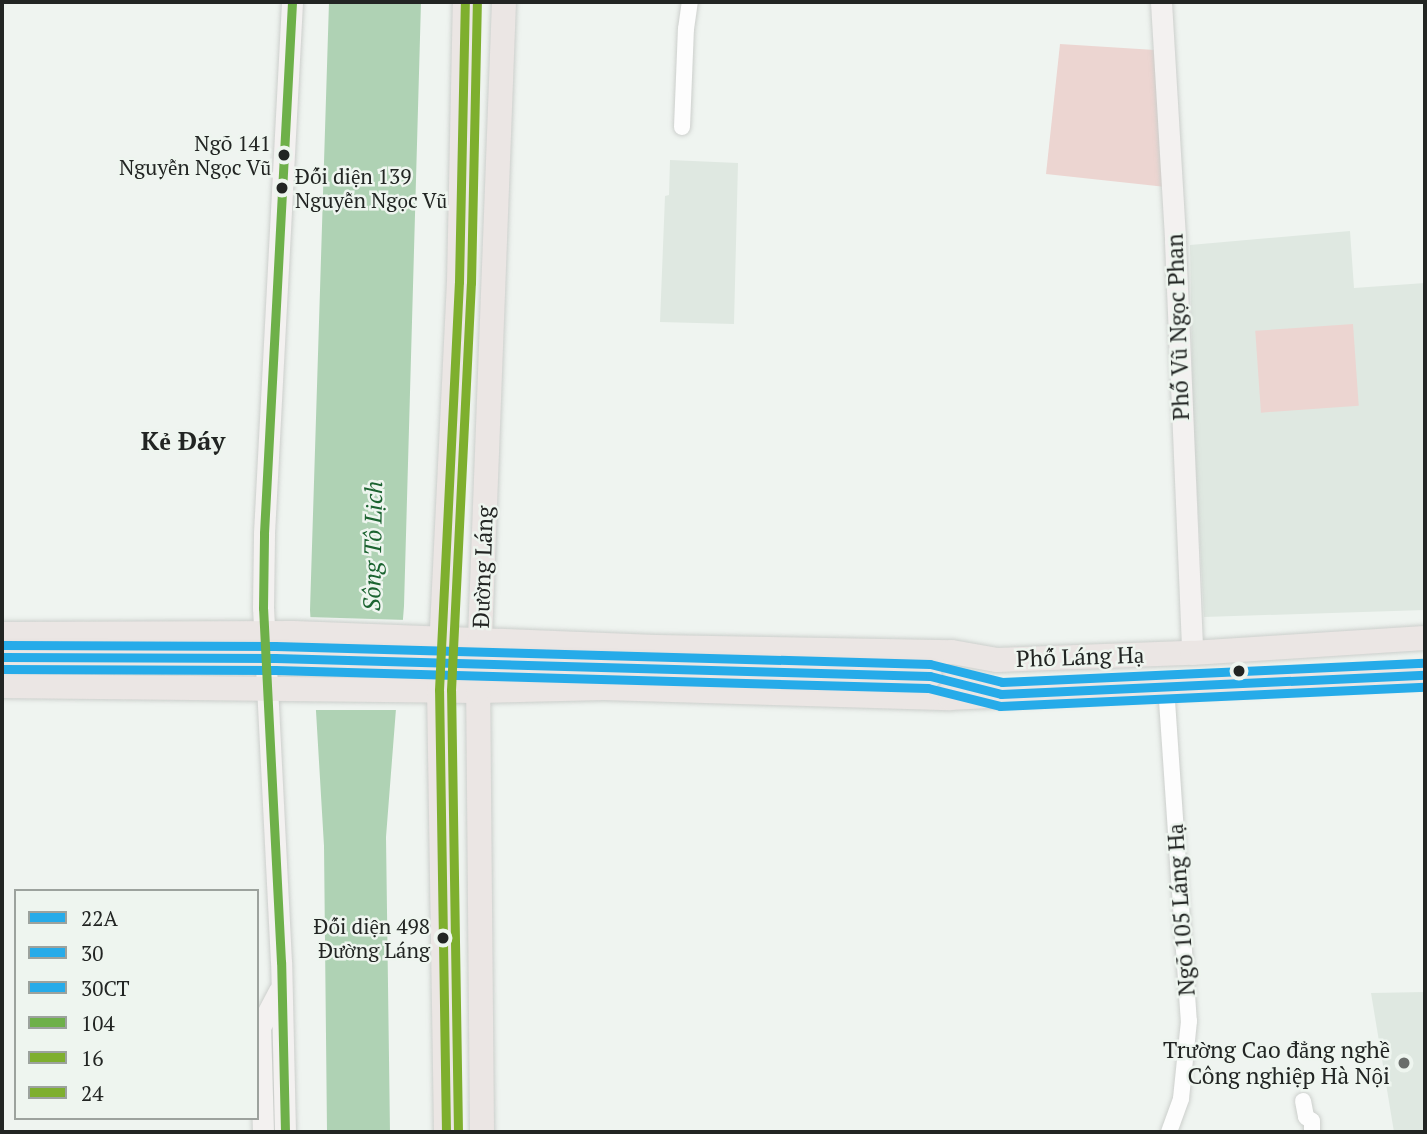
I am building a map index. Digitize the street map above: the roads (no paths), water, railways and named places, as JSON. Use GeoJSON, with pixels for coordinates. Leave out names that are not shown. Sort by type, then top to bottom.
{"type":"FeatureCollection","features":[{"type":"Feature","properties":{"kind":"main road"},"geometry":{"type":"LineString","coordinates":[[285,1132],[266,687],[264,533],[292,2]]}},
{"type":"Feature","properties":{"kind":"main road","name":"Đường Láng"},"geometry":{"type":"LineString","coordinates":[[446,1132],[439,690],[459,282],[465,2]]}},
{"type":"Feature","properties":{"kind":"main road","name":"Đường Láng"},"geometry":{"type":"LineString","coordinates":[[482,1132],[478,691],[504,2]]}},
{"type":"Feature","properties":{"kind":"main road","name":"Phố Vũ Ngọc Phan"},"geometry":{"type":"LineString","coordinates":[[1161,2],[1175,241],[1192,653]]}},
{"type":"Feature","properties":{"kind":"main road","name":"Phố Láng Hạ"},"geometry":{"type":"LineString","coordinates":[[2,634],[293,634],[607,645],[939,652],[997,660],[1192,653],[1422,638]]}},
{"type":"Feature","properties":{"kind":"main road"},"geometry":{"type":"LineString","coordinates":[[155,634],[155,685]]}},
{"type":"Feature","properties":{"kind":"main road"},"geometry":{"type":"LineString","coordinates":[[1422,638],[1423,675]]}},
{"type":"Feature","properties":{"kind":"main road"},"geometry":{"type":"LineString","coordinates":[[604,688],[607,645]]}},
{"type":"Feature","properties":{"kind":"main road"},"geometry":{"type":"LineString","coordinates":[[2,657],[275,658],[930,676],[1000,694]]}},
{"type":"Feature","properties":{"kind":"main road"},"geometry":{"type":"LineString","coordinates":[[930,676],[997,660]]}},
{"type":"Feature","properties":{"kind":"main road","name":"Phố Láng Hạ"},"geometry":{"type":"LineString","coordinates":[[2,685],[478,691],[604,688],[950,698],[1423,675]]}},
{"type":"Feature","properties":{"kind":"main road"},"geometry":{"type":"LineString","coordinates":[[263,1132],[260,1027],[280,989]]}},
{"type":"Feature","properties":{"kind":"street"},"geometry":{"type":"LineString","coordinates":[[682,127],[686,29],[690,2]]}},
{"type":"Feature","properties":{"kind":"street","name":"Ngõ 105 Láng Hạ"},"geometry":{"type":"LineString","coordinates":[[1166,686],[1189,1021],[1181,1099],[1169,1132]]}},
{"type":"Feature","properties":{"kind":"street"},"geometry":{"type":"LineString","coordinates":[[1303,1101],[1306,1117],[1312,1121],[1312,1132]]}},
{"type":"Feature","properties":{"kind":"water","name":"Sông Tô Lịch"},"geometry":{"type":"Polygon","coordinates":[[[329,2],[421,2],[404,606],[386,837],[390,1132],[327,1132],[324,846],[310,610],[329,2]]]}},
{"type":"Feature","properties":{"kind":"place","name":"Ngõ 141 Nguyễn Ngọc Vũ"},"geometry":{"type":"Point","coordinates":[284,155]}},
{"type":"Feature","properties":{"kind":"place","name":"Đối diện 139 Nguyễn Ngọc Vũ"},"geometry":{"type":"Point","coordinates":[282,188]}},
{"type":"Feature","properties":{"kind":"place","name":"Đối diện 498 Đường Láng"},"geometry":{"type":"Point","coordinates":[443,938]}},
{"type":"Feature","properties":{"kind":"place","name":"Trường Cao đẳng nghề Công nghiệp Hà Nội"},"geometry":{"type":"Point","coordinates":[1404,1063]}},
{"type":"Feature","properties":{"kind":"district","name":"Kẻ Đáy"},"geometry":{"type":"Point","coordinates":[183,441]}}]}
